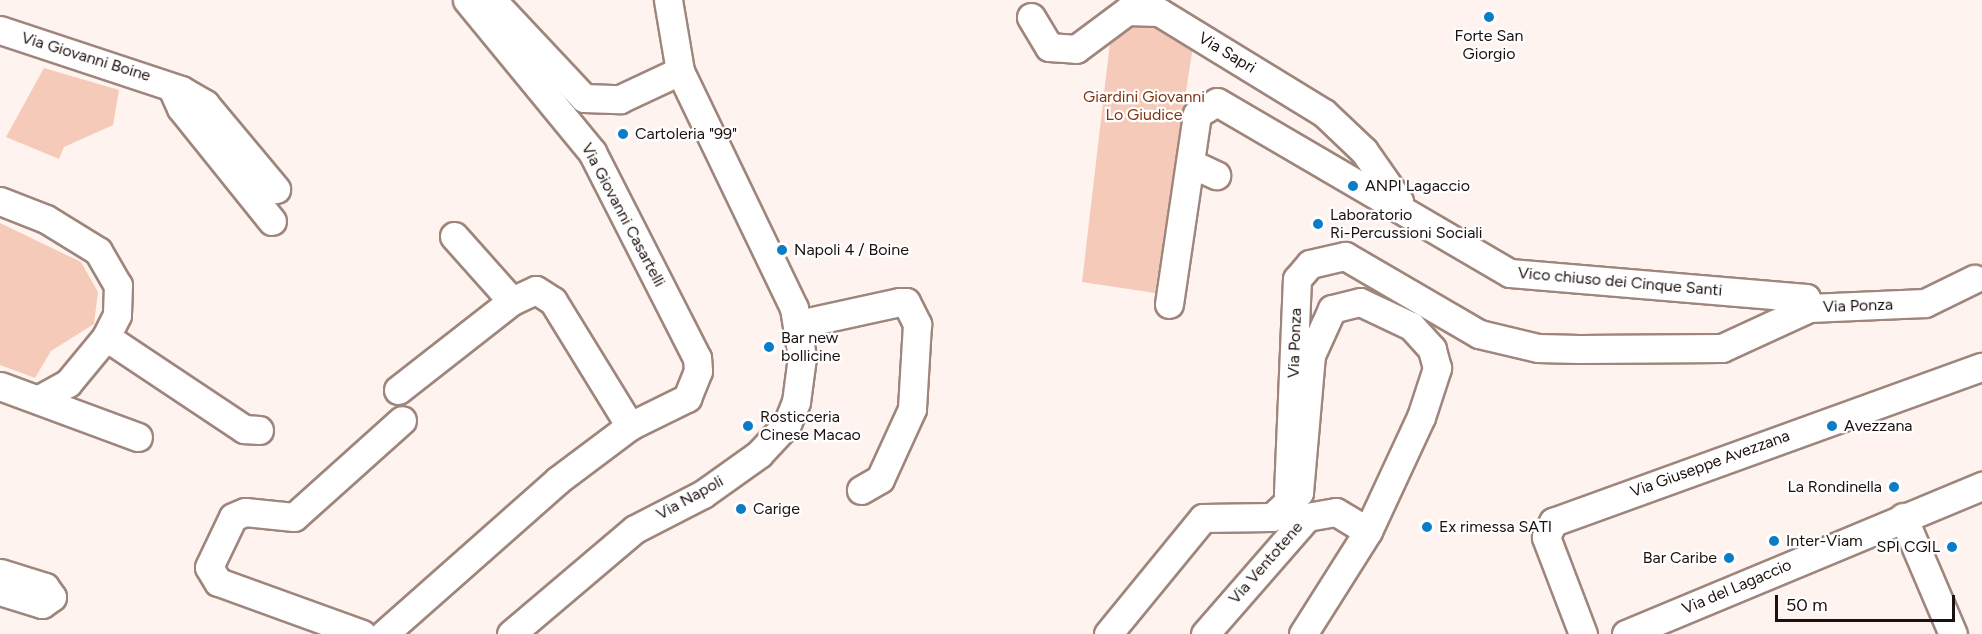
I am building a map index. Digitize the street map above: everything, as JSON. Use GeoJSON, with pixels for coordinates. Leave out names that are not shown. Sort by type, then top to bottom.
{"type":"FeatureCollection","features":[{"type":"Feature","properties":{"kind":"street","name":"Via Giovanni Casartelli"},"geometry":{"type":"LineString","coordinates":[[384,634],[540,495],[630,426],[687,398],[697,378],[697,358],[588,146],[467,0]]}},
{"type":"Feature","properties":{"kind":"street"},"geometry":{"type":"LineString","coordinates":[[492,0],[584,98],[620,99],[680,71]]}},
{"type":"Feature","properties":{"kind":"street","name":"Via Napoli"},"geometry":{"type":"LineString","coordinates":[[511,634],[635,529],[723,481],[776,438],[802,380],[799,324],[680,71],[668,0]]}},
{"type":"Feature","properties":{"kind":"street","name":"Via Sapri"},"geometry":{"type":"LineString","coordinates":[[1031,17],[1049,46],[1076,49],[1121,13],[1138,8],[1159,12],[1324,113],[1364,151],[1403,208]]}},
{"type":"Feature","properties":{"kind":"street","name":"Via Giovanni Boine"},"geometry":{"type":"LineString","coordinates":[[0,30],[171,84],[205,104],[276,189]]}},
{"type":"Feature","properties":{"kind":"street","name":"Via Giovanni Boine"},"geometry":{"type":"LineString","coordinates":[[171,84],[181,108],[272,221]]}},
{"type":"Feature","properties":{"kind":"street","name":"Vico chiuso dei Cinque Santi"},"geometry":{"type":"LineString","coordinates":[[1169,304],[1197,114],[1217,102],[1403,208],[1510,273],[1806,298],[1809,308]]}},
{"type":"Feature","properties":{"kind":"street"},"geometry":{"type":"LineString","coordinates":[[1190,163],[1216,175]]}},
{"type":"Feature","properties":{"kind":"street"},"geometry":{"type":"LineString","coordinates":[[0,201],[46,219],[102,255],[119,290],[117,315],[106,337],[68,383],[39,399]]}},
{"type":"Feature","properties":{"kind":"street"},"geometry":{"type":"LineString","coordinates":[[454,236],[512,301]]}},
{"type":"Feature","properties":{"kind":"street","name":"Via Ponza"},"geometry":{"type":"LineString","coordinates":[[1302,634],[1368,531],[1421,417],[1437,368],[1432,349],[1417,331],[1360,302],[1332,309],[1315,341],[1299,492],[1293,495],[1286,489],[1297,279],[1303,269],[1322,259],[1351,258],[1479,334],[1538,348],[1722,348],[1809,308],[1925,303],[1974,279]]}},
{"type":"Feature","properties":{"kind":"street"},"geometry":{"type":"LineString","coordinates":[[398,390],[512,301],[532,290],[549,297],[630,426]]}},
{"type":"Feature","properties":{"kind":"street"},"geometry":{"type":"LineString","coordinates":[[799,324],[900,302],[906,302],[917,324],[912,409],[880,479],[861,490]]}},
{"type":"Feature","properties":{"kind":"street"},"geometry":{"type":"LineString","coordinates":[[106,337],[244,429],[259,430]]}},
{"type":"Feature","properties":{"kind":"street","name":"Via Giuseppe Avezzana"},"geometry":{"type":"LineString","coordinates":[[1583,634],[1546,537],[1553,522],[1982,367]]}},
{"type":"Feature","properties":{"kind":"street"},"geometry":{"type":"LineString","coordinates":[[0,386],[138,437]]}},
{"type":"Feature","properties":{"kind":"street"},"geometry":{"type":"LineString","coordinates":[[362,634],[218,582],[209,567],[233,517],[245,512],[294,517],[402,420]]}},
{"type":"Feature","properties":{"kind":"street","name":"Via del Lagaccio"},"geometry":{"type":"LineString","coordinates":[[1626,634],[1982,486]]}},
{"type":"Feature","properties":{"kind":"street"},"geometry":{"type":"LineString","coordinates":[[1108,634],[1206,518],[1272,517],[1299,492]]}},
{"type":"Feature","properties":{"kind":"street","name":"Via Ventotene"},"geometry":{"type":"LineString","coordinates":[[1205,634],[1307,517],[1336,512],[1368,531]]}},
{"type":"Feature","properties":{"kind":"street"},"geometry":{"type":"LineString","coordinates":[[1903,517],[1953,634]]}},
{"type":"Feature","properties":{"kind":"street"},"geometry":{"type":"LineString","coordinates":[[0,573],[45,587],[52,597],[42,604],[0,591]]}},
{"type":"Feature","properties":{"kind":"green space","name":"Giardini Giovanni Lo Giudice"},"geometry":{"type":"Polygon","coordinates":[[[1127,24],[1179,32],[1193,46],[1155,293],[1082,282],[1111,34],[1127,24]]]}},
{"type":"Feature","properties":{"kind":"green space"},"geometry":{"type":"Polygon","coordinates":[[[44,68],[119,90],[113,125],[64,147],[59,159],[6,137],[44,68]]]}},
{"type":"Feature","properties":{"kind":"green space"},"geometry":{"type":"Polygon","coordinates":[[[0,223],[81,262],[98,292],[94,324],[51,351],[35,378],[0,365],[0,223]]]}},
{"type":"Feature","properties":{"kind":"place","name":"Forte San Giorgio"},"geometry":{"type":"Point","coordinates":[1489,17]}},
{"type":"Feature","properties":{"kind":"place","name":"Cartoleria \"99\""},"geometry":{"type":"Point","coordinates":[623,134]}},
{"type":"Feature","properties":{"kind":"place","name":"ANPI Lagaccio"},"geometry":{"type":"Point","coordinates":[1353,186]}},
{"type":"Feature","properties":{"kind":"place","name":"Laboratorio Ri-Percussioni Sociali"},"geometry":{"type":"Point","coordinates":[1318,224]}},
{"type":"Feature","properties":{"kind":"place","name":"Napoli 4 / Boine"},"geometry":{"type":"Point","coordinates":[782,250]}},
{"type":"Feature","properties":{"kind":"place","name":"Bar new bollicine"},"geometry":{"type":"Point","coordinates":[769,347]}},
{"type":"Feature","properties":{"kind":"place","name":"Rosticceria Cinese Macao"},"geometry":{"type":"Point","coordinates":[748,426]}},
{"type":"Feature","properties":{"kind":"place","name":"Avezzana"},"geometry":{"type":"Point","coordinates":[1832,426]}},
{"type":"Feature","properties":{"kind":"place","name":"La Rondinella"},"geometry":{"type":"Point","coordinates":[1894,487]}},
{"type":"Feature","properties":{"kind":"place","name":"Carige"},"geometry":{"type":"Point","coordinates":[741,509]}},
{"type":"Feature","properties":{"kind":"place","name":"Ex rimessa SATI"},"geometry":{"type":"Point","coordinates":[1427,527]}},
{"type":"Feature","properties":{"kind":"place","name":"Inter-Viam"},"geometry":{"type":"Point","coordinates":[1774,541]}},
{"type":"Feature","properties":{"kind":"place","name":"SPI CGIL"},"geometry":{"type":"Point","coordinates":[1952,547]}},
{"type":"Feature","properties":{"kind":"place","name":"Bar Caribe"},"geometry":{"type":"Point","coordinates":[1729,558]}}]}
